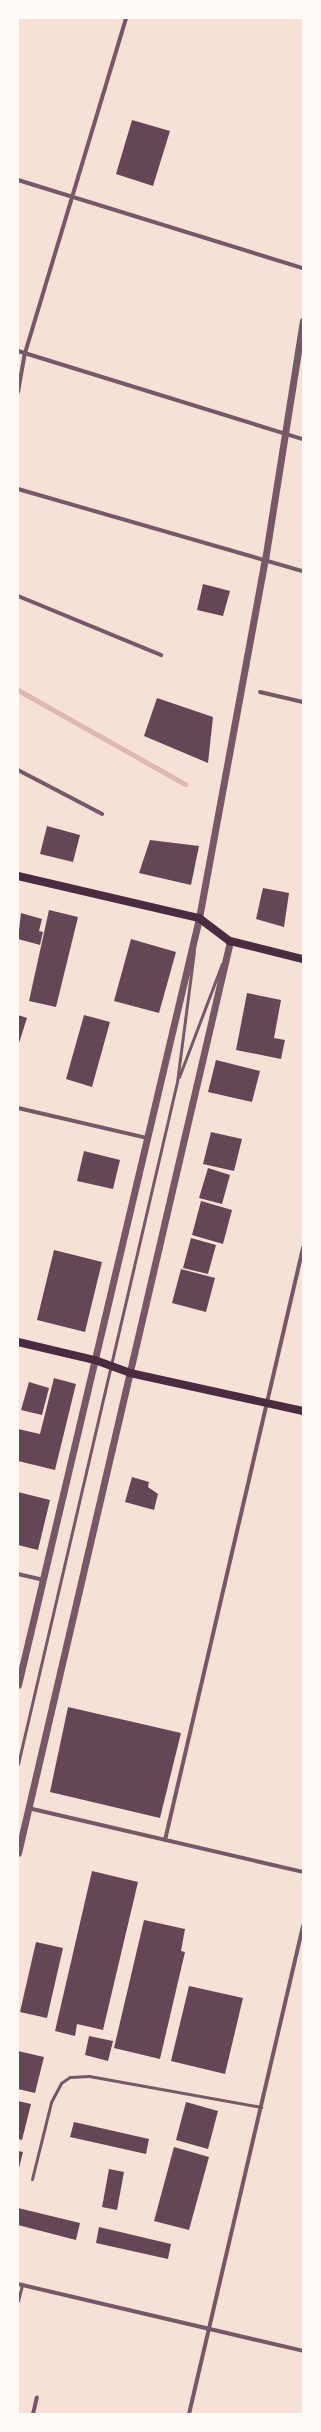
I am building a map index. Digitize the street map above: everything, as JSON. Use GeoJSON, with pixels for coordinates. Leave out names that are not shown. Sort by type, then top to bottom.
{"type":"FeatureCollection","features":[{"type":"Feature","properties":{"kind":"main road"},"geometry":{"type":"LineString","coordinates":[[18,876],[199,918],[230,941],[303,959]]}},
{"type":"Feature","properties":{"kind":"main road"},"geometry":{"type":"LineString","coordinates":[[18,1342],[95,1360],[130,1373],[303,1411]]}},
{"type":"Feature","properties":{"kind":"street"},"geometry":{"type":"LineString","coordinates":[[18,392],[25,354],[126,18]]}},
{"type":"Feature","properties":{"kind":"street"},"geometry":{"type":"LineString","coordinates":[[18,180],[303,268]]}},
{"type":"Feature","properties":{"kind":"street"},"geometry":{"type":"LineString","coordinates":[[18,1685],[199,918],[265,560],[303,321]]}},
{"type":"Feature","properties":{"kind":"street"},"geometry":{"type":"LineString","coordinates":[[18,351],[303,439]]}},
{"type":"Feature","properties":{"kind":"street"},"geometry":{"type":"LineString","coordinates":[[18,489],[303,571]]}},
{"type":"Feature","properties":{"kind":"street"},"geometry":{"type":"LineString","coordinates":[[18,596],[161,655]]}},
{"type":"Feature","properties":{"kind":"street"},"geometry":{"type":"LineString","coordinates":[[260,692],[303,702]]}},
{"type":"Feature","properties":{"kind":"street"},"geometry":{"type":"LineString","coordinates":[[18,770],[102,814]]}},
{"type":"Feature","properties":{"kind":"street"},"geometry":{"type":"LineString","coordinates":[[18,1853],[230,941]]}},
{"type":"Feature","properties":{"kind":"street"},"geometry":{"type":"LineString","coordinates":[[18,1108],[147,1138]]}},
{"type":"Feature","properties":{"kind":"street"},"geometry":{"type":"LineString","coordinates":[[165,1840],[303,1248]]}},
{"type":"Feature","properties":{"kind":"street"},"geometry":{"type":"LineString","coordinates":[[18,1574],[43,1580]]}},
{"type":"Feature","properties":{"kind":"street"},"geometry":{"type":"LineString","coordinates":[[28,1808],[303,1872]]}},
{"type":"Feature","properties":{"kind":"street"},"geometry":{"type":"LineString","coordinates":[[189,2414],[303,1926]]}},
{"type":"Feature","properties":{"kind":"street"},"geometry":{"type":"LineString","coordinates":[[20,2285],[303,2351]]}},
{"type":"Feature","properties":{"kind":"street"},"geometry":{"type":"LineString","coordinates":[[33,2414],[37,2397]]}},
{"type":"Feature","properties":{"kind":"lane"},"geometry":{"type":"LineString","coordinates":[[18,1764],[177,1082],[199,918]]}},
{"type":"Feature","properties":{"kind":"lane"},"geometry":{"type":"LineString","coordinates":[[177,1082],[230,941]]}},
{"type":"Feature","properties":{"kind":"lane"},"geometry":{"type":"LineString","coordinates":[[32,2179],[51,2102],[61,2083],[70,2077],[89,2076],[261,2106]]}},
{"type":"Feature","properties":{"kind":"lane"},"geometry":{"type":"LineString","coordinates":[[18,2301],[20,2285]]}},
{"type":"Feature","properties":{"kind":"building"},"geometry":{"type":"Polygon","coordinates":[[[132,120],[170,131],[153,186],[116,174],[132,120]]]}},
{"type":"Feature","properties":{"kind":"building"},"geometry":{"type":"Polygon","coordinates":[[[203,584],[230,591],[223,616],[197,610],[203,584]]]}},
{"type":"Feature","properties":{"kind":"building"},"geometry":{"type":"Polygon","coordinates":[[[157,698],[213,717],[208,763],[144,736],[157,698]]]}},
{"type":"Feature","properties":{"kind":"building"},"geometry":{"type":"Polygon","coordinates":[[[47,826],[80,835],[73,862],[40,854],[47,826]]]}},
{"type":"Feature","properties":{"kind":"building"},"geometry":{"type":"Polygon","coordinates":[[[150,840],[199,846],[191,885],[139,873],[150,840]]]}},
{"type":"Feature","properties":{"kind":"building"},"geometry":{"type":"Polygon","coordinates":[[[263,888],[289,893],[284,927],[256,919],[263,888]]]}},
{"type":"Feature","properties":{"kind":"building"},"geometry":{"type":"Polygon","coordinates":[[[49,910],[78,917],[56,1007],[29,1001],[49,910]]]}},
{"type":"Feature","properties":{"kind":"building"},"geometry":{"type":"Polygon","coordinates":[[[21,913],[42,919],[39,931],[43,932],[40,945],[18,939],[21,913]]]}},
{"type":"Feature","properties":{"kind":"building"},"geometry":{"type":"Polygon","coordinates":[[[131,939],[176,952],[159,1013],[114,1001],[131,939]]]}},
{"type":"Feature","properties":{"kind":"building"},"geometry":{"type":"Polygon","coordinates":[[[247,993],[281,1000],[274,1038],[285,1040],[281,1059],[236,1050],[247,993]]]}},
{"type":"Feature","properties":{"kind":"building"},"geometry":{"type":"Polygon","coordinates":[[[18,1015],[27,1018],[18,1046],[18,1015]]]}},
{"type":"Feature","properties":{"kind":"building"},"geometry":{"type":"Polygon","coordinates":[[[84,1015],[110,1022],[92,1087],[66,1079],[84,1015]]]}},
{"type":"Feature","properties":{"kind":"building"},"geometry":{"type":"Polygon","coordinates":[[[216,1060],[260,1071],[252,1102],[208,1092],[216,1060]]]}},
{"type":"Feature","properties":{"kind":"building"},"geometry":{"type":"Polygon","coordinates":[[[211,1132],[242,1139],[234,1171],[203,1164],[211,1132]]]}},
{"type":"Feature","properties":{"kind":"building"},"geometry":{"type":"Polygon","coordinates":[[[84,1151],[120,1160],[113,1189],[77,1181],[84,1151]]]}},
{"type":"Feature","properties":{"kind":"building"},"geometry":{"type":"Polygon","coordinates":[[[208,1168],[230,1175],[222,1204],[199,1198],[208,1168]]]}},
{"type":"Feature","properties":{"kind":"building"},"geometry":{"type":"Polygon","coordinates":[[[201,1201],[232,1210],[223,1244],[192,1235],[201,1201]]]}},
{"type":"Feature","properties":{"kind":"building"},"geometry":{"type":"Polygon","coordinates":[[[191,1238],[216,1245],[208,1274],[183,1268],[191,1238]]]}},
{"type":"Feature","properties":{"kind":"building"},"geometry":{"type":"Polygon","coordinates":[[[54,1250],[102,1262],[85,1332],[37,1320],[54,1250]]]}},
{"type":"Feature","properties":{"kind":"building"},"geometry":{"type":"Polygon","coordinates":[[[181,1269],[215,1278],[206,1312],[172,1303],[181,1269]]]}},
{"type":"Feature","properties":{"kind":"building"},"geometry":{"type":"Polygon","coordinates":[[[54,1378],[76,1384],[55,1470],[18,1461],[18,1429],[40,1434],[54,1378]]]}},
{"type":"Feature","properties":{"kind":"building"},"geometry":{"type":"Polygon","coordinates":[[[29,1382],[49,1388],[42,1415],[21,1410],[29,1382]]]}},
{"type":"Feature","properties":{"kind":"building"},"geometry":{"type":"Polygon","coordinates":[[[132,1477],[149,1482],[148,1487],[158,1494],[154,1510],[125,1502],[132,1477]]]}},
{"type":"Feature","properties":{"kind":"building"},"geometry":{"type":"Polygon","coordinates":[[[18,1492],[50,1500],[38,1550],[18,1545],[18,1492]]]}},
{"type":"Feature","properties":{"kind":"building"},"geometry":{"type":"Polygon","coordinates":[[[68,1707],[181,1733],[160,1818],[50,1792],[68,1707]]]}},
{"type":"Feature","properties":{"kind":"building"},"geometry":{"type":"Polygon","coordinates":[[[92,1871],[138,1882],[103,2030],[77,2024],[75,2036],[55,2031],[92,1871]]]}},
{"type":"Feature","properties":{"kind":"building"},"geometry":{"type":"Polygon","coordinates":[[[144,1920],[185,1929],[181,1951],[185,1952],[160,2059],[114,2048],[144,1920]]]}},
{"type":"Feature","properties":{"kind":"building"},"geometry":{"type":"Polygon","coordinates":[[[36,1942],[63,1948],[47,2018],[20,2012],[36,1942]]]}},
{"type":"Feature","properties":{"kind":"building"},"geometry":{"type":"Polygon","coordinates":[[[189,1986],[243,1998],[225,2074],[171,2061],[189,1986]]]}},
{"type":"Feature","properties":{"kind":"building"},"geometry":{"type":"Polygon","coordinates":[[[89,2036],[113,2041],[108,2061],[85,2055],[89,2036]]]}},
{"type":"Feature","properties":{"kind":"building"},"geometry":{"type":"Polygon","coordinates":[[[18,2051],[44,2057],[35,2093],[18,2089],[18,2051]]]}},
{"type":"Feature","properties":{"kind":"building"},"geometry":{"type":"Polygon","coordinates":[[[18,2101],[31,2104],[22,2140],[18,2139],[18,2101]]]}},
{"type":"Feature","properties":{"kind":"building"},"geometry":{"type":"Polygon","coordinates":[[[186,2102],[218,2111],[208,2149],[176,2140],[186,2102]]]}},
{"type":"Feature","properties":{"kind":"building"},"geometry":{"type":"Polygon","coordinates":[[[74,2122],[149,2139],[146,2154],[70,2137],[74,2122]]]}},
{"type":"Feature","properties":{"kind":"building"},"geometry":{"type":"Polygon","coordinates":[[[174,2147],[209,2157],[189,2230],[154,2221],[174,2147]]]}},
{"type":"Feature","properties":{"kind":"building"},"geometry":{"type":"Polygon","coordinates":[[[18,2151],[23,2152],[19,2168],[18,2168],[18,2151]]]}},
{"type":"Feature","properties":{"kind":"building"},"geometry":{"type":"Polygon","coordinates":[[[109,2169],[124,2172],[117,2210],[102,2207],[109,2169]]]}},
{"type":"Feature","properties":{"kind":"building"},"geometry":{"type":"Polygon","coordinates":[[[18,2208],[80,2223],[76,2240],[18,2225],[18,2208]]]}},
{"type":"Feature","properties":{"kind":"building"},"geometry":{"type":"Polygon","coordinates":[[[99,2227],[171,2244],[168,2259],[96,2243],[99,2227]]]}},
{"type":"Feature","properties":{"kind":"waterway"},"geometry":{"type":"LineString","coordinates":[[18,690],[185,784]]}}]}
